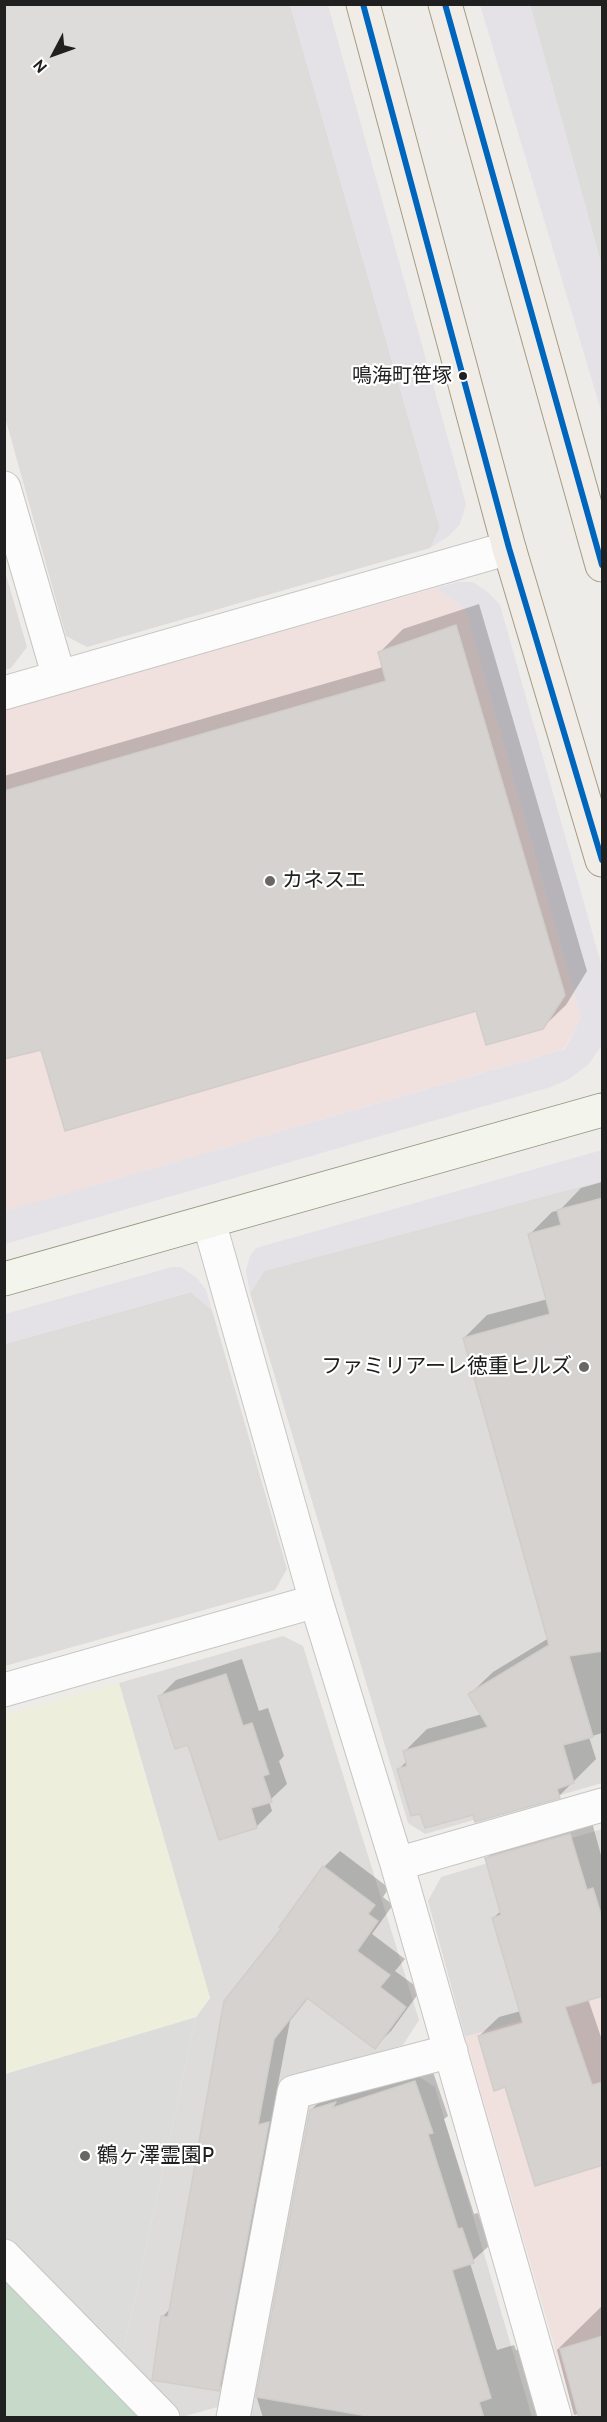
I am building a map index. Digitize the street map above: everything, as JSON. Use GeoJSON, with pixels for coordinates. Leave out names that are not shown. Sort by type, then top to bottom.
{"type":"FeatureCollection","features":[{"type":"Feature","properties":{"kind":"main road"},"geometry":{"type":"LineString","coordinates":[[363,4],[509,548],[603,860]]}},
{"type":"Feature","properties":{"kind":"main road"},"geometry":{"type":"LineString","coordinates":[[445,4],[603,565]]}},
{"type":"Feature","properties":{"kind":"street"},"geometry":{"type":"LineString","coordinates":[[4,488],[59,678]]}},
{"type":"Feature","properties":{"kind":"street"},"geometry":{"type":"LineString","coordinates":[[4,693],[509,548]]}},
{"type":"Feature","properties":{"kind":"street"},"geometry":{"type":"LineString","coordinates":[[4,1279],[603,1110]]}},
{"type":"Feature","properties":{"kind":"street"},"geometry":{"type":"LineString","coordinates":[[209,1222],[316,1601],[398,1864],[555,2418]]}},
{"type":"Feature","properties":{"kind":"street"},"geometry":{"type":"LineString","coordinates":[[4,1690],[316,1601]]}},
{"type":"Feature","properties":{"kind":"street"},"geometry":{"type":"LineString","coordinates":[[398,1864],[603,1805]]}},
{"type":"Feature","properties":{"kind":"street"},"geometry":{"type":"LineString","coordinates":[[233,2418],[294,2092],[451,2051]]}},
{"type":"Feature","properties":{"kind":"street"},"geometry":{"type":"LineString","coordinates":[[4,2256],[163,2418]]}},
{"type":"Feature","properties":{"kind":"shaded area"},"geometry":{"type":"Polygon","coordinates":[[[4,5],[290,5],[440,528],[430,548],[87,647],[66,636],[5,417],[4,5]]]}},
{"type":"Feature","properties":{"kind":"shaded area"},"geometry":{"type":"Polygon","coordinates":[[[290,5],[328,5],[466,504],[460,524],[449,536],[430,548],[440,528],[290,5]]]}},
{"type":"Feature","properties":{"kind":"shaded area"},"geometry":{"type":"Polygon","coordinates":[[[480,5],[530,5],[602,267],[602,414],[480,5]]]}},
{"type":"Feature","properties":{"kind":"shaded area"},"geometry":{"type":"Polygon","coordinates":[[[530,5],[602,5],[602,267],[530,5]]]}},
{"type":"Feature","properties":{"kind":"shaded area"},"geometry":{"type":"Polygon","coordinates":[[[4,568],[27,647],[11,668],[5,670],[4,568]]]}},
{"type":"Feature","properties":{"kind":"shaded area"},"geometry":{"type":"Polygon","coordinates":[[[458,582],[473,582],[489,593],[500,605],[602,967],[602,1045],[588,1065],[569,1079],[551,1087],[5,1244],[5,1211],[565,1049],[581,1017],[465,609],[436,588],[458,582]]]}},
{"type":"Feature","properties":{"kind":"shaded area"},"geometry":{"type":"Polygon","coordinates":[[[436,588],[465,609],[581,1017],[564,1049],[5,1211],[5,710],[436,588]]]}},
{"type":"Feature","properties":{"kind":"shaded area"},"geometry":{"type":"Polygon","coordinates":[[[602,1150],[602,1181],[264,1271],[250,1293],[246,1271],[250,1256],[256,1248],[602,1150]]]}},
{"type":"Feature","properties":{"kind":"shaded area"},"geometry":{"type":"Polygon","coordinates":[[[602,1181],[602,1783],[425,1834],[408,1823],[250,1293],[264,1271],[602,1181]]]}},
{"type":"Feature","properties":{"kind":"shaded area"},"geometry":{"type":"Polygon","coordinates":[[[172,1267],[181,1267],[197,1278],[206,1290],[212,1310],[190,1292],[5,1344],[5,1314],[172,1267]]]}},
{"type":"Feature","properties":{"kind":"shaded area"},"geometry":{"type":"Polygon","coordinates":[[[191,1292],[212,1310],[287,1569],[275,1590],[5,1666],[5,1344],[191,1292]]]}},
{"type":"Feature","properties":{"kind":"shaded area"},"geometry":{"type":"Polygon","coordinates":[[[283,1636],[303,1646],[419,2020],[403,2045],[280,2083],[221,2406],[182,2417],[122,2358],[196,2017],[210,1998],[119,1683],[283,1636]]]}},
{"type":"Feature","properties":{"kind":"shaded area"},"geometry":{"type":"Polygon","coordinates":[[[602,1829],[602,1997],[465,2037],[428,1901],[441,1877],[602,1829]]]}},
{"type":"Feature","properties":{"kind":"shaded area"},"geometry":{"type":"Polygon","coordinates":[[[602,1997],[602,2417],[575,2417],[465,2037],[602,1997]]]}},
{"type":"Feature","properties":{"kind":"shaded area","name":"鶴ヶ澤霊園P"},"geometry":{"type":"Polygon","coordinates":[[[196,2017],[122,2358],[5,2237],[5,2074],[196,2017]]]}},
{"type":"Feature","properties":{"kind":"shaded area"},"geometry":{"type":"Polygon","coordinates":[[[412,2072],[435,2087],[532,2417],[248,2418],[301,2112],[315,2099],[412,2072]]]}},
{"type":"Feature","properties":{"kind":"green space"},"geometry":{"type":"Polygon","coordinates":[[[119,1683],[210,1998],[196,2017],[5,2074],[5,1715],[119,1683]]]}},
{"type":"Feature","properties":{"kind":"green space"},"geometry":{"type":"Polygon","coordinates":[[[4,2278],[141,2417],[5,2417],[4,2278]]]}},
{"type":"Feature","properties":{"kind":"building"},"geometry":{"type":"Polygon","coordinates":[[[456,625],[565,995],[543,1029],[486,1045],[476,1011],[65,1131],[41,1050],[4,1059],[4,791],[386,681],[378,652],[456,625]]]}},
{"type":"Feature","properties":{"kind":"building"},"geometry":{"type":"Polygon","coordinates":[[[603,1198],[603,1651],[569,1656],[593,1737],[563,1745],[574,1783],[557,1789],[560,1798],[475,1822],[473,1815],[425,1828],[420,1814],[411,1816],[397,1769],[407,1766],[403,1751],[488,1727],[468,1694],[549,1645],[463,1338],[550,1314],[528,1234],[561,1225],[557,1210],[603,1198]]]}},
{"type":"Feature","properties":{"kind":"building"},"geometry":{"type":"Polygon","coordinates":[[[226,1674],[243,1726],[252,1723],[269,1774],[263,1776],[272,1802],[251,1808],[257,1828],[219,1840],[188,1745],[175,1749],[158,1696],[226,1674]]]}},
{"type":"Feature","properties":{"kind":"building"},"geometry":{"type":"Polygon","coordinates":[[[570,1834],[587,1890],[593,1888],[603,1921],[603,1996],[565,2007],[592,2085],[603,2082],[603,2165],[535,2186],[505,2087],[494,2091],[478,2036],[523,2023],[492,1918],[501,1915],[485,1858],[570,1834]]]}},
{"type":"Feature","properties":{"kind":"building"},"geometry":{"type":"Polygon","coordinates":[[[323,1866],[375,1905],[368,1914],[378,1921],[357,1951],[390,1975],[380,1987],[406,2007],[375,2049],[307,1998],[274,2039],[258,2125],[269,2122],[219,2391],[152,2380],[161,2316],[168,2317],[224,2001],[281,1929],[279,1927],[323,1866]]]}},
{"type":"Feature","properties":{"kind":"building"},"geometry":{"type":"Polygon","coordinates":[[[415,2081],[433,2133],[428,2134],[458,2229],[462,2228],[474,2263],[452,2270],[491,2398],[479,2402],[484,2418],[379,2418],[256,2397],[310,2110],[336,2102],[332,2108],[415,2081]]]}},
{"type":"Feature","properties":{"kind":"building"},"geometry":{"type":"Polygon","coordinates":[[[603,2336],[603,2418],[579,2418],[560,2349],[603,2336]]]}},
{"type":"Feature","properties":{"kind":"transit line"},"geometry":{"type":"LineString","coordinates":[[363,4],[509,548],[602,860]]}},
{"type":"Feature","properties":{"kind":"transit line"},"geometry":{"type":"LineString","coordinates":[[445,4],[602,565]]}},
{"type":"Feature","properties":{"kind":"place","name":"鳴海町笹塚"},"geometry":{"type":"Point","coordinates":[463,376]}},
{"type":"Feature","properties":{"kind":"place","name":"カネスエ"},"geometry":{"type":"Point","coordinates":[270,881]}},
{"type":"Feature","properties":{"kind":"place","name":"ファミリアーレ徳重ヒルズ"},"geometry":{"type":"Point","coordinates":[584,1367]}},
{"type":"Feature","properties":{"kind":"place","name":"鶴ヶ澤霊園P"},"geometry":{"type":"Point","coordinates":[85,2156]}}]}
